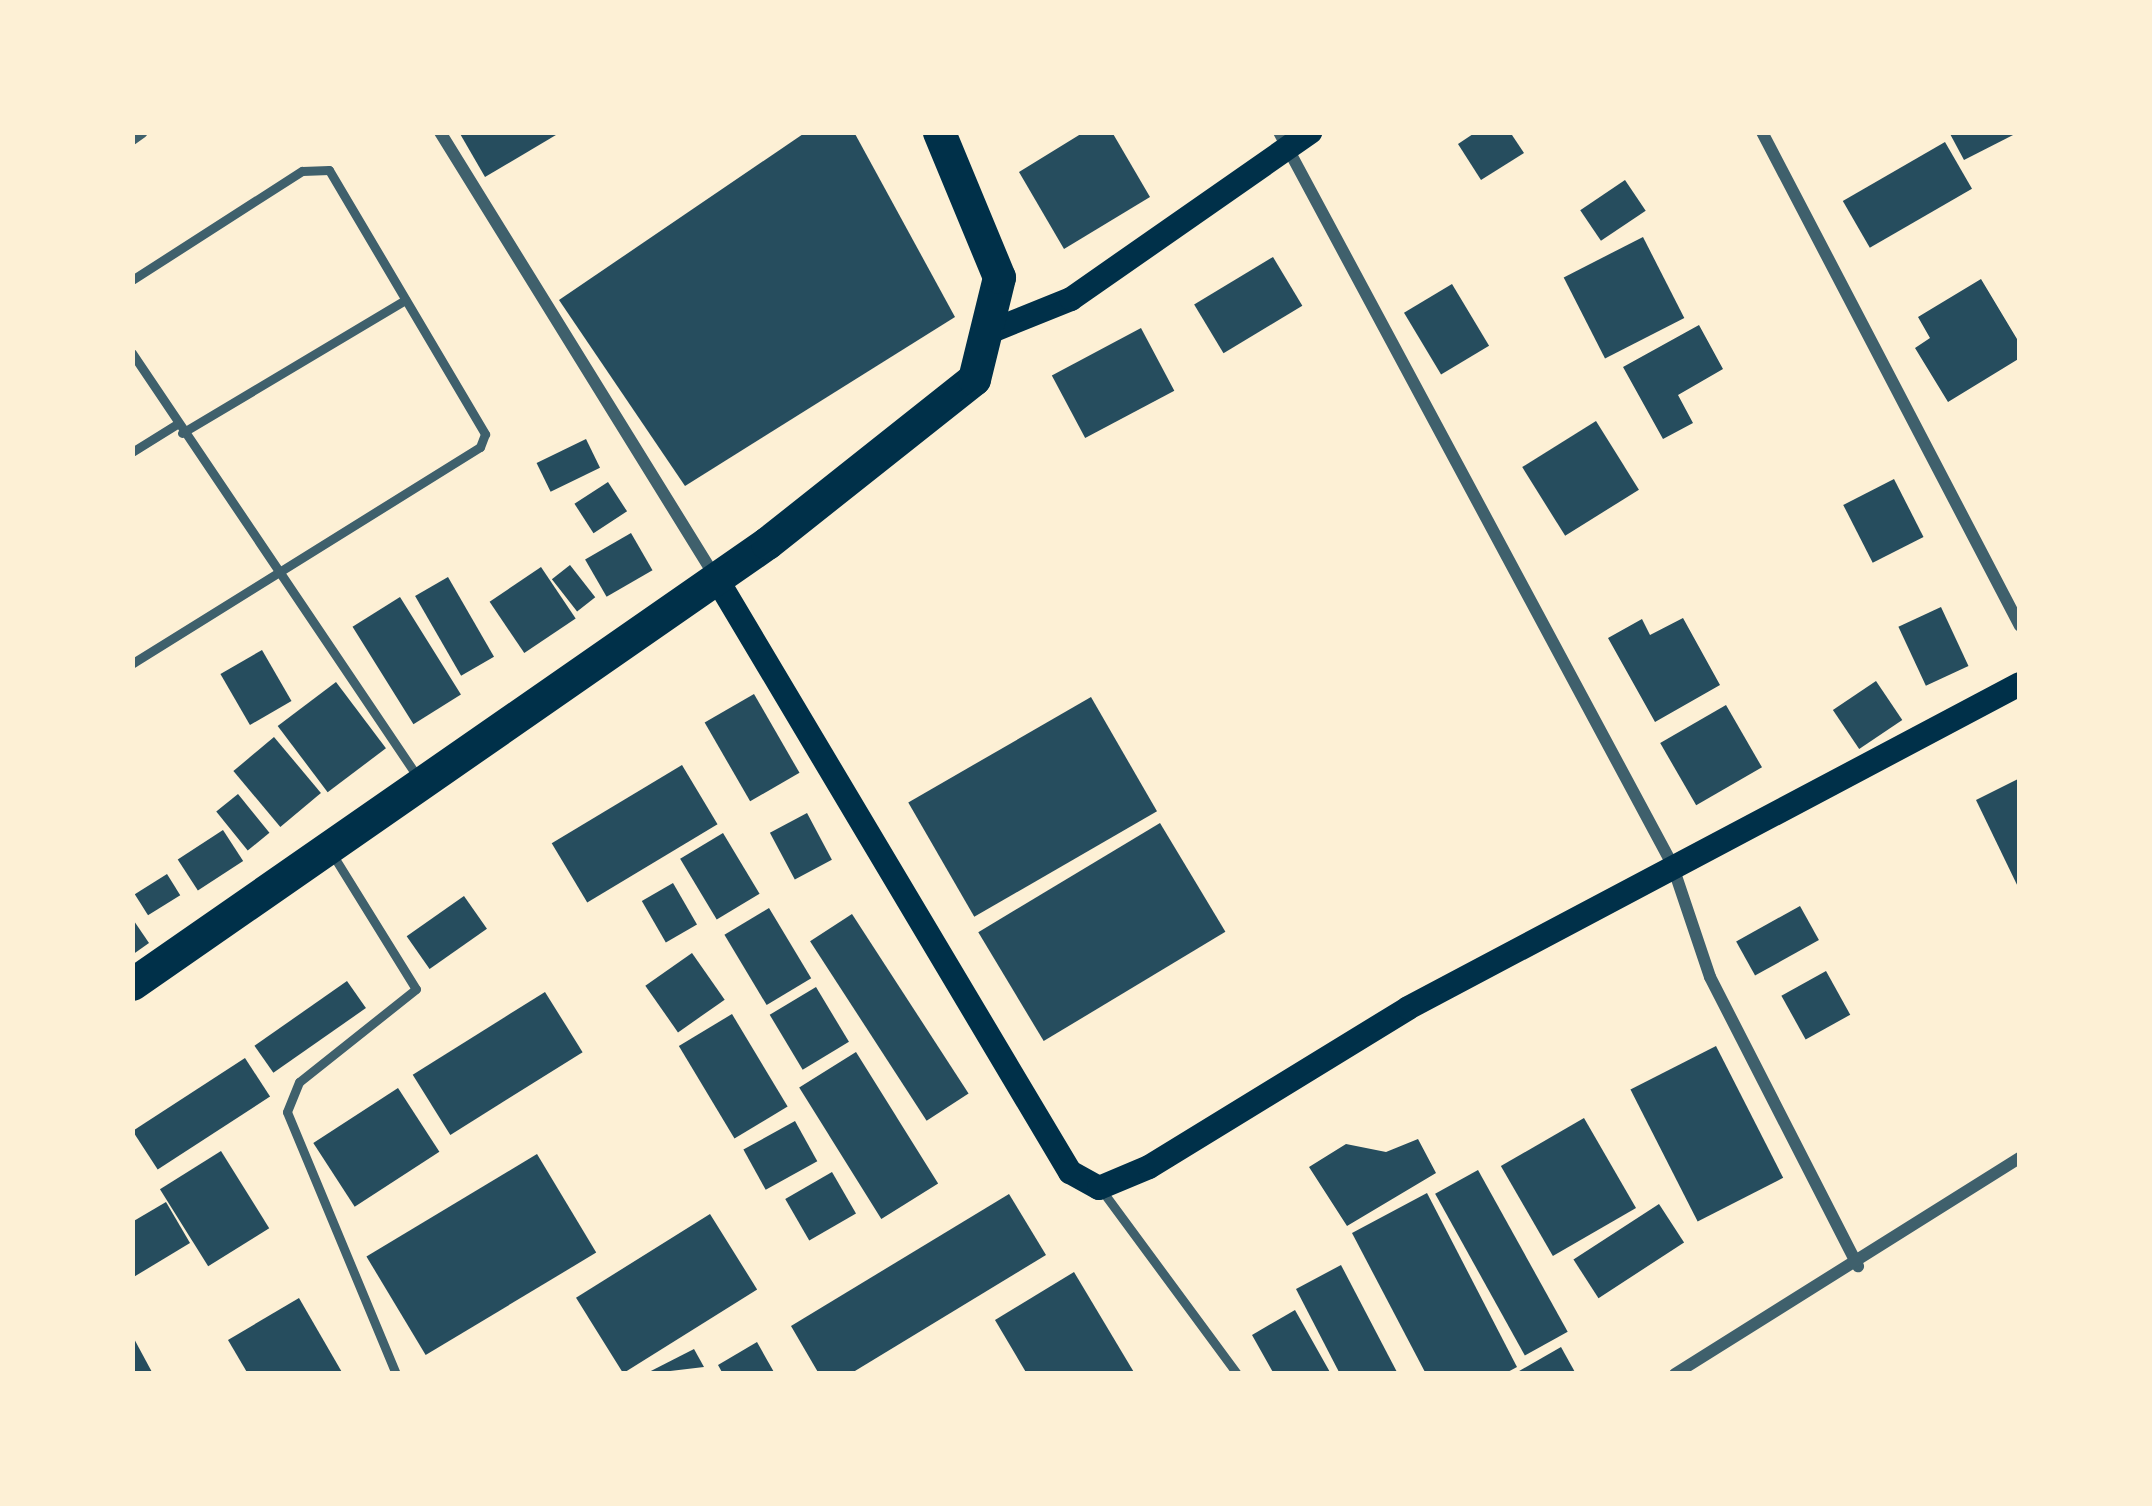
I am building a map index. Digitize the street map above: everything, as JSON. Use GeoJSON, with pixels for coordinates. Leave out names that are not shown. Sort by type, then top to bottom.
{"type":"FeatureCollection","features":[{"type":"Feature","properties":{"kind":"highway"},"geometry":{"type":"LineString","coordinates":[[132,984],[715,576],[927,422],[974,379],[999,277],[939,132]]}},
{"type":"Feature","properties":{"kind":"main road"},"geometry":{"type":"LineString","coordinates":[[989,332],[1071,299],[1284,140],[1310,132]]}},
{"type":"Feature","properties":{"kind":"main road"},"geometry":{"type":"LineString","coordinates":[[715,576],[1070,1172],[1100,1188],[1149,1167],[1408,1007],[2020,684]]}},
{"type":"Feature","properties":{"kind":"street"},"geometry":{"type":"LineString","coordinates":[[132,139],[142,132]]}},
{"type":"Feature","properties":{"kind":"street"},"geometry":{"type":"LineString","coordinates":[[440,132],[715,576]]}},
{"type":"Feature","properties":{"kind":"street"},"geometry":{"type":"LineString","coordinates":[[1762,132],[2020,626]]}},
{"type":"Feature","properties":{"kind":"street"},"geometry":{"type":"LineString","coordinates":[[1284,140],[1672,864],[1709,977],[1858,1266]]}},
{"type":"Feature","properties":{"kind":"street"},"geometry":{"type":"LineString","coordinates":[[1675,1374],[1858,1266],[2020,1158]]}},
{"type":"Feature","properties":{"kind":"lane"},"geometry":{"type":"LineString","coordinates":[[132,280],[302,171],[321,167],[336,174],[405,300],[484,425],[484,441],[132,664]]}},
{"type":"Feature","properties":{"kind":"lane"},"geometry":{"type":"LineString","coordinates":[[132,452],[405,300]]}},
{"type":"Feature","properties":{"kind":"lane"},"geometry":{"type":"LineString","coordinates":[[132,353],[180,429],[282,569],[421,782]]}},
{"type":"Feature","properties":{"kind":"lane"},"geometry":{"type":"LineString","coordinates":[[328,846],[416,989],[299,1082],[287,1112],[396,1374]]}},
{"type":"Feature","properties":{"kind":"lane"},"geometry":{"type":"LineString","coordinates":[[1100,1188],[1237,1374]]}},
{"type":"Feature","properties":{"kind":"building"},"geometry":{"type":"Polygon","coordinates":[[[459,132],[561,132],[485,177],[459,132]]]}},
{"type":"Feature","properties":{"kind":"building"},"geometry":{"type":"Polygon","coordinates":[[[806,132],[854,132],[955,317],[685,486],[559,300],[806,132]]]}},
{"type":"Feature","properties":{"kind":"building"},"geometry":{"type":"Polygon","coordinates":[[[1084,132],[1112,132],[1150,197],[1064,249],[1019,172],[1084,132]]]}},
{"type":"Feature","properties":{"kind":"building"},"geometry":{"type":"Polygon","coordinates":[[[1476,132],[1510,132],[1524,153],[1481,180],[1458,144],[1476,132]]]}},
{"type":"Feature","properties":{"kind":"building"},"geometry":{"type":"Polygon","coordinates":[[[1949,132],[2019,132],[1964,160],[1949,132]]]}},
{"type":"Feature","properties":{"kind":"building"},"geometry":{"type":"Polygon","coordinates":[[[1945,142],[1972,189],[1870,248],[1843,201],[1945,142]]]}},
{"type":"Feature","properties":{"kind":"building"},"geometry":{"type":"Polygon","coordinates":[[[1625,180],[1646,211],[1601,241],[1580,210],[1625,180]]]}},
{"type":"Feature","properties":{"kind":"building"},"geometry":{"type":"Polygon","coordinates":[[[1643,237],[1684,318],[1605,358],[1564,277],[1643,237]]]}},
{"type":"Feature","properties":{"kind":"building"},"geometry":{"type":"Polygon","coordinates":[[[1273,257],[1302,306],[1223,353],[1194,304],[1273,257]]]}},
{"type":"Feature","properties":{"kind":"building"},"geometry":{"type":"Polygon","coordinates":[[[1981,279],[2020,344],[2020,358],[1948,402],[1915,348],[1930,338],[1918,317],[1981,279]]]}},
{"type":"Feature","properties":{"kind":"building"},"geometry":{"type":"Polygon","coordinates":[[[1452,284],[1489,346],[1441,375],[1404,313],[1452,284]]]}},
{"type":"Feature","properties":{"kind":"building"},"geometry":{"type":"Polygon","coordinates":[[[1699,325],[1723,369],[1678,395],[1693,423],[1663,439],[1623,367],[1699,325]]]}},
{"type":"Feature","properties":{"kind":"building"},"geometry":{"type":"Polygon","coordinates":[[[1141,328],[1174,391],[1085,438],[1052,375],[1141,328]]]}},
{"type":"Feature","properties":{"kind":"building"},"geometry":{"type":"Polygon","coordinates":[[[1596,421],[1639,490],[1565,536],[1522,467],[1596,421]]]}},
{"type":"Feature","properties":{"kind":"building"},"geometry":{"type":"Polygon","coordinates":[[[586,439],[600,468],[551,492],[537,463],[586,439]]]}},
{"type":"Feature","properties":{"kind":"building"},"geometry":{"type":"Polygon","coordinates":[[[1894,479],[1924,537],[1873,563],[1843,505],[1894,479]]]}},
{"type":"Feature","properties":{"kind":"building"},"geometry":{"type":"Polygon","coordinates":[[[608,482],[627,511],[594,533],[574,504],[608,482]]]}},
{"type":"Feature","properties":{"kind":"building"},"geometry":{"type":"Polygon","coordinates":[[[631,533],[652,570],[607,597],[585,560],[631,533]]]}},
{"type":"Feature","properties":{"kind":"building"},"geometry":{"type":"Polygon","coordinates":[[[570,565],[595,597],[577,611],[552,579],[570,565]]]}},
{"type":"Feature","properties":{"kind":"building"},"geometry":{"type":"Polygon","coordinates":[[[541,567],[576,618],[524,653],[490,602],[541,567]]]}},
{"type":"Feature","properties":{"kind":"building"},"geometry":{"type":"Polygon","coordinates":[[[448,577],[494,657],[461,676],[415,596],[448,577]]]}},
{"type":"Feature","properties":{"kind":"building"},"geometry":{"type":"Polygon","coordinates":[[[400,597],[461,695],[413,724],[353,627],[400,597]]]}},
{"type":"Feature","properties":{"kind":"building"},"geometry":{"type":"Polygon","coordinates":[[[1941,607],[1968,666],[1926,686],[1898,627],[1941,607]]]}},
{"type":"Feature","properties":{"kind":"building"},"geometry":{"type":"Polygon","coordinates":[[[1683,618],[1720,685],[1655,722],[1608,638],[1642,619],[1650,635],[1683,618]]]}},
{"type":"Feature","properties":{"kind":"building"},"geometry":{"type":"Polygon","coordinates":[[[262,650],[292,701],[250,725],[220,674],[262,650]]]}},
{"type":"Feature","properties":{"kind":"building"},"geometry":{"type":"Polygon","coordinates":[[[1876,681],[1902,720],[1859,749],[1833,710],[1876,681]]]}},
{"type":"Feature","properties":{"kind":"building"},"geometry":{"type":"Polygon","coordinates":[[[336,682],[386,748],[328,792],[278,726],[336,682]]]}},
{"type":"Feature","properties":{"kind":"building"},"geometry":{"type":"Polygon","coordinates":[[[754,694],[800,773],[750,801],[705,722],[754,694]]]}},
{"type":"Feature","properties":{"kind":"building"},"geometry":{"type":"Polygon","coordinates":[[[1091,697],[1157,811],[974,917],[908,803],[1091,697]]]}},
{"type":"Feature","properties":{"kind":"building"},"geometry":{"type":"Polygon","coordinates":[[[1726,705],[1762,767],[1696,805],[1660,743],[1726,705]]]}},
{"type":"Feature","properties":{"kind":"building"},"geometry":{"type":"Polygon","coordinates":[[[274,737],[321,793],[280,827],[233,771],[274,737]]]}},
{"type":"Feature","properties":{"kind":"building"},"geometry":{"type":"Polygon","coordinates":[[[682,765],[718,824],[587,902],[552,843],[682,765]]]}},
{"type":"Feature","properties":{"kind":"building"},"geometry":{"type":"Polygon","coordinates":[[[2020,778],[2020,891],[1976,800],[2020,778]]]}},
{"type":"Feature","properties":{"kind":"building"},"geometry":{"type":"Polygon","coordinates":[[[238,794],[269,833],[248,850],[216,812],[238,794]]]}},
{"type":"Feature","properties":{"kind":"building"},"geometry":{"type":"Polygon","coordinates":[[[807,813],[832,860],[795,880],[770,833],[807,813]]]}},
{"type":"Feature","properties":{"kind":"building"},"geometry":{"type":"Polygon","coordinates":[[[1160,823],[1225,932],[1044,1041],[978,932],[1160,823]]]}},
{"type":"Feature","properties":{"kind":"building"},"geometry":{"type":"Polygon","coordinates":[[[223,830],[243,861],[198,890],[178,859],[223,830]]]}},
{"type":"Feature","properties":{"kind":"building"},"geometry":{"type":"Polygon","coordinates":[[[723,833],[760,894],[717,920],[680,859],[723,833]]]}},
{"type":"Feature","properties":{"kind":"building"},"geometry":{"type":"Polygon","coordinates":[[[167,874],[180,895],[148,915],[135,894],[167,874]]]}},
{"type":"Feature","properties":{"kind":"building"},"geometry":{"type":"Polygon","coordinates":[[[673,883],[697,925],[666,943],[642,901],[673,883]]]}},
{"type":"Feature","properties":{"kind":"building"},"geometry":{"type":"Polygon","coordinates":[[[464,896],[487,929],[430,969],[407,936],[464,896]]]}},
{"type":"Feature","properties":{"kind":"building"},"geometry":{"type":"Polygon","coordinates":[[[1800,906],[1819,940],[1755,976],[1736,941],[1800,906]]]}},
{"type":"Feature","properties":{"kind":"building"},"geometry":{"type":"Polygon","coordinates":[[[769,908],[811,978],[767,1005],[724,935],[769,908]]]}},
{"type":"Feature","properties":{"kind":"building"},"geometry":{"type":"Polygon","coordinates":[[[852,914],[969,1093],[927,1121],[810,941],[852,914]]]}},
{"type":"Feature","properties":{"kind":"building"},"geometry":{"type":"Polygon","coordinates":[[[132,918],[149,943],[132,955],[132,918]]]}},
{"type":"Feature","properties":{"kind":"building"},"geometry":{"type":"Polygon","coordinates":[[[692,953],[725,1000],[678,1032],[645,986],[692,953]]]}},
{"type":"Feature","properties":{"kind":"building"},"geometry":{"type":"Polygon","coordinates":[[[1826,971],[1850,1015],[1806,1039],[1781,996],[1826,971]]]}},
{"type":"Feature","properties":{"kind":"building"},"geometry":{"type":"Polygon","coordinates":[[[347,981],[366,1008],[273,1073],[254,1046],[347,981]]]}},
{"type":"Feature","properties":{"kind":"building"},"geometry":{"type":"Polygon","coordinates":[[[816,987],[849,1042],[803,1070],[770,1015],[816,987]]]}},
{"type":"Feature","properties":{"kind":"building"},"geometry":{"type":"Polygon","coordinates":[[[545,992],[583,1052],[450,1135],[413,1075],[545,992]]]}},
{"type":"Feature","properties":{"kind":"building"},"geometry":{"type":"Polygon","coordinates":[[[732,1014],[788,1107],[734,1139],[679,1046],[732,1014]]]}},
{"type":"Feature","properties":{"kind":"building"},"geometry":{"type":"Polygon","coordinates":[[[1716,1046],[1783,1178],[1698,1221],[1630,1090],[1716,1046]]]}},
{"type":"Feature","properties":{"kind":"building"},"geometry":{"type":"Polygon","coordinates":[[[856,1052],[938,1183],[881,1219],[799,1088],[856,1052]]]}},
{"type":"Feature","properties":{"kind":"building"},"geometry":{"type":"Polygon","coordinates":[[[245,1058],[270,1097],[158,1170],[133,1131],[245,1058]]]}},
{"type":"Feature","properties":{"kind":"building"},"geometry":{"type":"Polygon","coordinates":[[[398,1088],[439,1152],[355,1207],[313,1143],[398,1088]]]}},
{"type":"Feature","properties":{"kind":"building"},"geometry":{"type":"Polygon","coordinates":[[[1584,1118],[1636,1208],[1553,1256],[1501,1166],[1584,1118]]]}},
{"type":"Feature","properties":{"kind":"building"},"geometry":{"type":"Polygon","coordinates":[[[795,1121],[817,1161],[766,1190],[743,1150],[795,1121]]]}},
{"type":"Feature","properties":{"kind":"building"},"geometry":{"type":"Polygon","coordinates":[[[1418,1139],[1436,1173],[1347,1226],[1309,1167],[1346,1144],[1386,1152],[1418,1139]]]}},
{"type":"Feature","properties":{"kind":"building"},"geometry":{"type":"Polygon","coordinates":[[[221,1151],[269,1228],[208,1266],[160,1189],[221,1151]]]}},
{"type":"Feature","properties":{"kind":"building"},"geometry":{"type":"Polygon","coordinates":[[[537,1154],[596,1253],[426,1355],[366,1256],[537,1154]]]}},
{"type":"Feature","properties":{"kind":"building"},"geometry":{"type":"Polygon","coordinates":[[[1478,1170],[1568,1332],[1525,1356],[1435,1194],[1478,1170]]]}},
{"type":"Feature","properties":{"kind":"building"},"geometry":{"type":"Polygon","coordinates":[[[832,1172],[856,1214],[809,1241],[785,1199],[832,1172]]]}},
{"type":"Feature","properties":{"kind":"building"},"geometry":{"type":"Polygon","coordinates":[[[1427,1193],[1517,1367],[1504,1374],[1426,1374],[1352,1233],[1427,1193]]]}},
{"type":"Feature","properties":{"kind":"building"},"geometry":{"type":"Polygon","coordinates":[[[1009,1194],[1046,1255],[850,1374],[819,1374],[791,1326],[1009,1194]]]}},
{"type":"Feature","properties":{"kind":"building"},"geometry":{"type":"Polygon","coordinates":[[[166,1202],[190,1243],[132,1278],[132,1222],[166,1202]]]}},
{"type":"Feature","properties":{"kind":"building"},"geometry":{"type":"Polygon","coordinates":[[[1659,1204],[1684,1243],[1599,1298],[1573,1260],[1659,1204]]]}},
{"type":"Feature","properties":{"kind":"building"},"geometry":{"type":"Polygon","coordinates":[[[710,1214],[757,1289],[623,1373],[576,1298],[710,1214]]]}},
{"type":"Feature","properties":{"kind":"building"},"geometry":{"type":"Polygon","coordinates":[[[1341,1265],[1398,1374],[1340,1374],[1296,1289],[1341,1265]]]}},
{"type":"Feature","properties":{"kind":"building"},"geometry":{"type":"Polygon","coordinates":[[[1074,1272],[1135,1374],[1027,1374],[995,1320],[1074,1272]]]}},
{"type":"Feature","properties":{"kind":"building"},"geometry":{"type":"Polygon","coordinates":[[[299,1298],[343,1374],[248,1374],[228,1340],[299,1298]]]}},
{"type":"Feature","properties":{"kind":"building"},"geometry":{"type":"Polygon","coordinates":[[[1295,1310],[1331,1374],[1274,1374],[1252,1335],[1295,1310]]]}},
{"type":"Feature","properties":{"kind":"building"},"geometry":{"type":"Polygon","coordinates":[[[132,1335],[153,1374],[132,1374],[132,1335]]]}},
{"type":"Feature","properties":{"kind":"building"},"geometry":{"type":"Polygon","coordinates":[[[757,1342],[775,1374],[723,1374],[718,1365],[757,1342]]]}},
{"type":"Feature","properties":{"kind":"building"},"geometry":{"type":"Polygon","coordinates":[[[1561,1347],[1576,1374],[1514,1374],[1561,1347]]]}},
{"type":"Feature","properties":{"kind":"building"},"geometry":{"type":"Polygon","coordinates":[[[694,1349],[704,1367],[645,1374],[694,1349]]]}}]}
